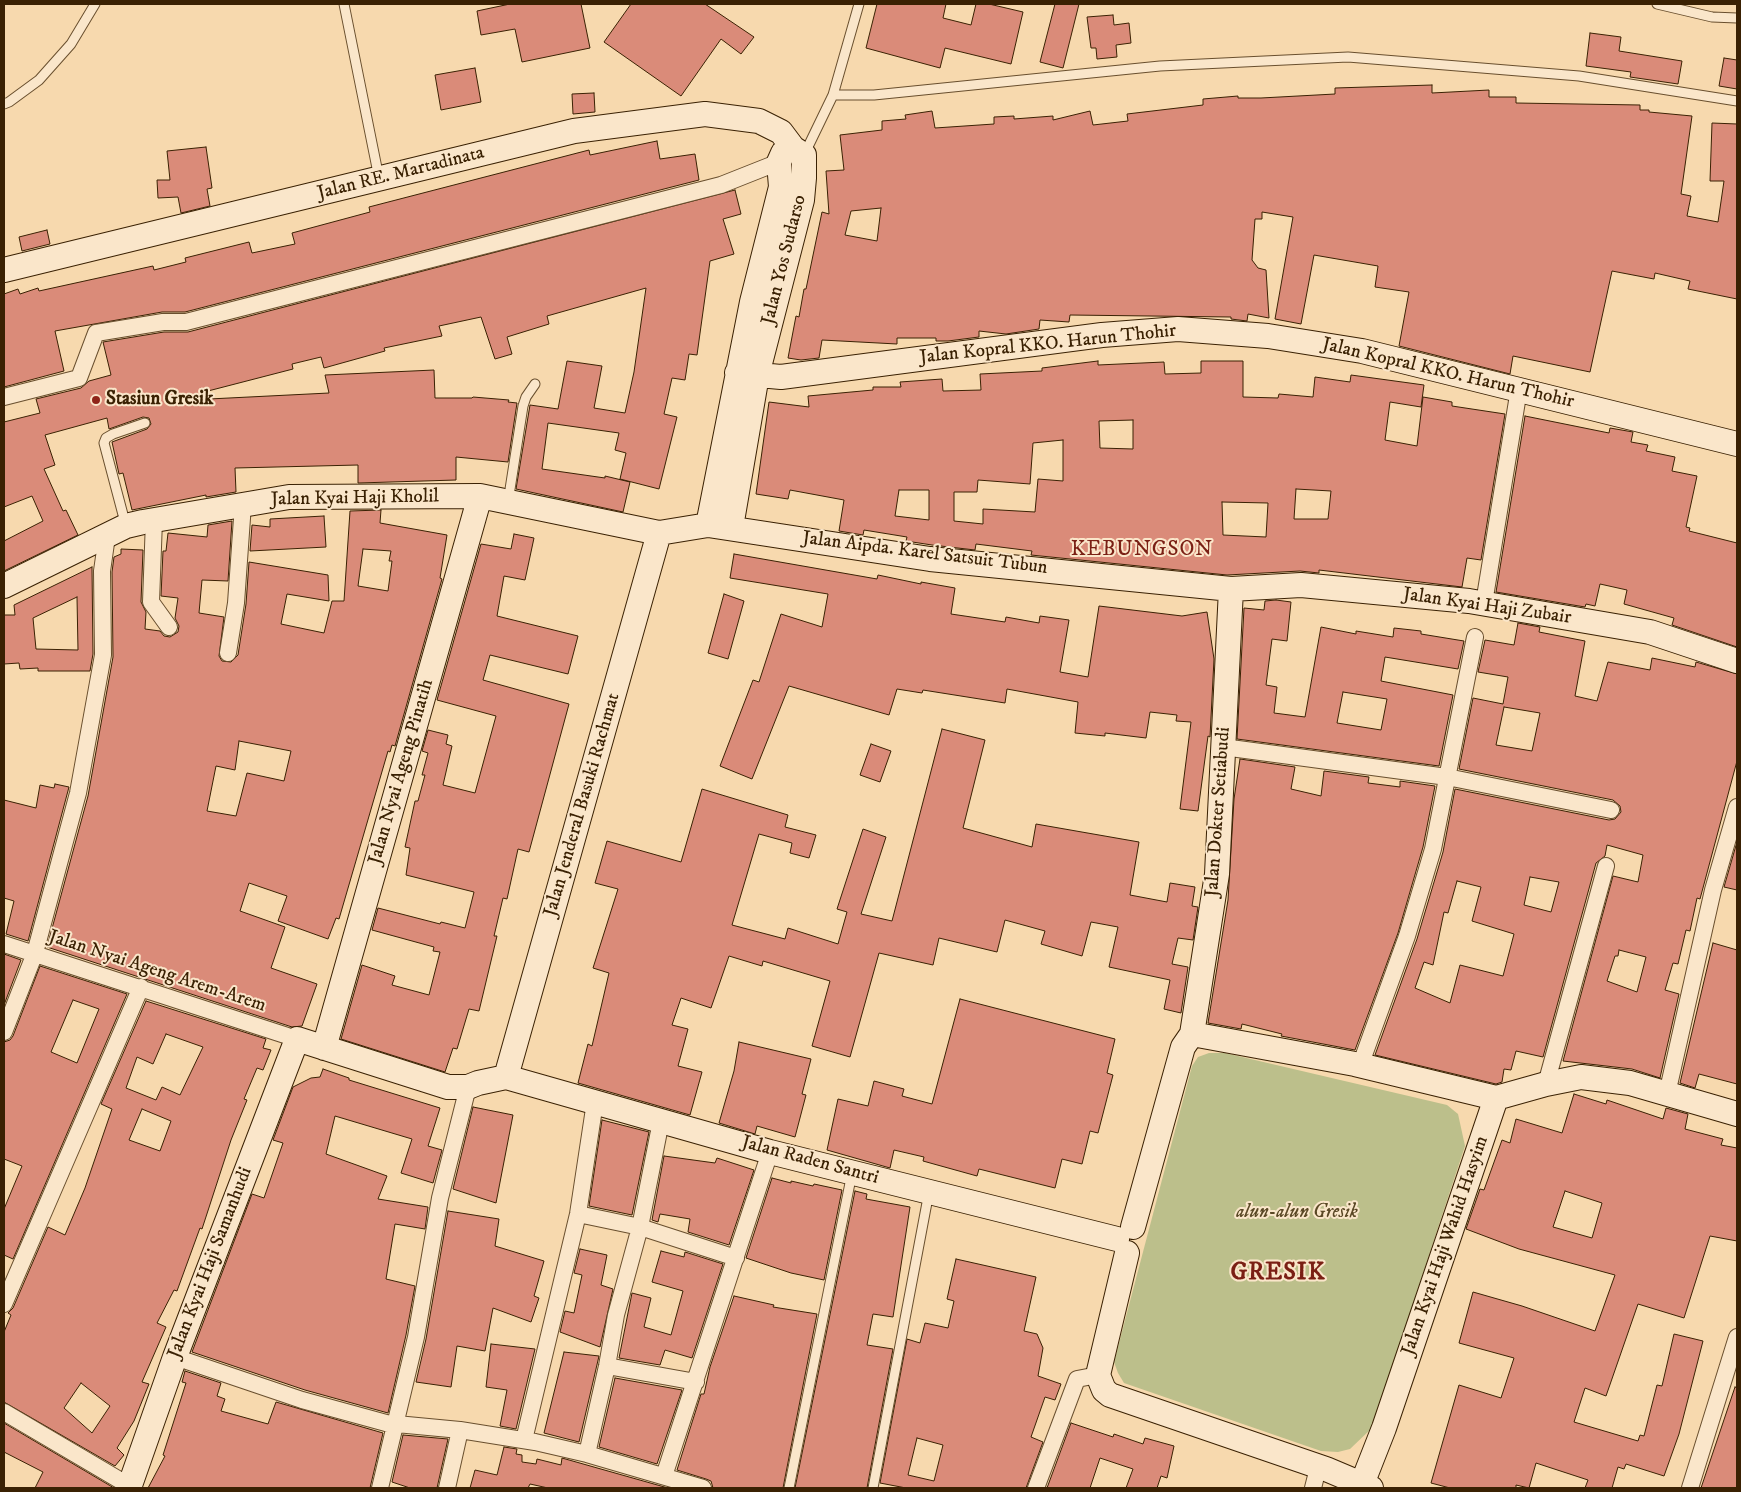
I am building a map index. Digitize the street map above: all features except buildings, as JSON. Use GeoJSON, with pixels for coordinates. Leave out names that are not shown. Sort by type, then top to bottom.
{"type":"FeatureCollection","features":[{"type":"Feature","properties":{"kind":"main road","name":"Jalan RE. Martadinata"},"geometry":{"type":"LineString","coordinates":[[4,270],[574,131],[705,114],[759,121],[781,132],[792,155]]}},
{"type":"Feature","properties":{"kind":"main road","name":"Jalan Yos Sudarso"},"geometry":{"type":"LineString","coordinates":[[720,526],[747,374],[752,302],[781,187],[792,155]]}},
{"type":"Feature","properties":{"kind":"main road","name":"Jalan Kopral KKO. Harun Thohir"},"geometry":{"type":"LineString","coordinates":[[747,374],[781,377],[1102,335],[1178,329],[1268,336],[1362,350],[1737,444]]}},
{"type":"Feature","properties":{"kind":"main road","name":"Jalan Kyai Haji Kholil"},"geometry":{"type":"LineString","coordinates":[[4,586],[116,531],[154,520],[289,497],[480,496],[659,533]]}},
{"type":"Feature","properties":{"kind":"main road","name":"Jalan Nyai Ageng Pinatih"},"geometry":{"type":"LineString","coordinates":[[324,1048],[480,496]]}},
{"type":"Feature","properties":{"kind":"main road","name":"Jalan Aipda. Karel Satsuit Tubun"},"geometry":{"type":"LineString","coordinates":[[659,533],[720,526],[930,559],[1231,589]]}},
{"type":"Feature","properties":{"kind":"main road","name":"Jalan Jenderal Basuki Rachmat"},"geometry":{"type":"LineString","coordinates":[[506,1077],[659,533]]}},
{"type":"Feature","properties":{"kind":"main road","name":"Jalan Kyai Haji Zubair"},"geometry":{"type":"LineString","coordinates":[[1231,589],[1301,586],[1484,603],[1650,632],[1737,661]]}},
{"type":"Feature","properties":{"kind":"main road","name":"Jalan Dokter Setiabudi"},"geometry":{"type":"LineString","coordinates":[[1192,1034],[1218,874],[1231,589]]}},
{"type":"Feature","properties":{"kind":"main road"},"geometry":{"type":"LineString","coordinates":[[1098,1376],[1126,1240],[1183,1047],[1192,1034],[1360,1066],[1496,1098],[1546,1084],[1582,1077],[1630,1083],[1737,1114]]}},
{"type":"Feature","properties":{"kind":"main road"},"geometry":{"type":"LineString","coordinates":[[297,1039],[448,1087],[468,1087],[506,1077]]}},
{"type":"Feature","properties":{"kind":"main road","name":"Jalan Kyai Haji Samanhudi"},"geometry":{"type":"LineString","coordinates":[[130,1488],[175,1357],[297,1039]]}},
{"type":"Feature","properties":{"kind":"main road","name":"Jalan Raden Santri"},"geometry":{"type":"LineString","coordinates":[[506,1077],[770,1152],[1126,1240]]}},
{"type":"Feature","properties":{"kind":"main road","name":"Jalan Kyai Haji Wahid Hasyim"},"geometry":{"type":"LineString","coordinates":[[1098,1376],[1099,1384],[1110,1395],[1316,1478],[1366,1486],[1496,1098]]}},
{"type":"Feature","properties":{"kind":"street"},"geometry":{"type":"LineString","coordinates":[[4,397],[80,378],[96,333],[163,322],[195,320],[721,186],[792,155]]}},
{"type":"Feature","properties":{"kind":"street"},"geometry":{"type":"LineString","coordinates":[[1484,603],[1519,390]]}},
{"type":"Feature","properties":{"kind":"street"},"geometry":{"type":"LineString","coordinates":[[228,653],[236,602],[243,504]]}},
{"type":"Feature","properties":{"kind":"street"},"geometry":{"type":"LineString","coordinates":[[154,520],[151,602],[169,627]]}},
{"type":"Feature","properties":{"kind":"street"},"geometry":{"type":"LineString","coordinates":[[4,1032],[35,953],[78,793],[103,655],[102,571],[116,531]]}},
{"type":"Feature","properties":{"kind":"street"},"geometry":{"type":"LineString","coordinates":[[1360,1066],[1407,936],[1433,849],[1475,637]]}},
{"type":"Feature","properties":{"kind":"street"},"geometry":{"type":"LineString","coordinates":[[1223,746],[1447,777],[1611,810]]}},
{"type":"Feature","properties":{"kind":"street"},"geometry":{"type":"LineString","coordinates":[[1667,1094],[1713,890],[1737,807]]}},
{"type":"Feature","properties":{"kind":"street"},"geometry":{"type":"LineString","coordinates":[[1546,1084],[1606,866]]}},
{"type":"Feature","properties":{"kind":"street","name":"Jalan Nyai Ageng Arem-Arem"},"geometry":{"type":"LineString","coordinates":[[4,944],[297,1039]]}},
{"type":"Feature","properties":{"kind":"street"},"geometry":{"type":"LineString","coordinates":[[4,1304],[141,987]]}},
{"type":"Feature","properties":{"kind":"street"},"geometry":{"type":"LineString","coordinates":[[380,1488],[416,1337],[440,1198],[468,1087]]}},
{"type":"Feature","properties":{"kind":"street"},"geometry":{"type":"LineString","coordinates":[[524,1440],[578,1214],[595,1102]]}},
{"type":"Feature","properties":{"kind":"street"},"geometry":{"type":"LineString","coordinates":[[588,1454],[616,1315],[640,1228],[661,1120]]}},
{"type":"Feature","properties":{"kind":"street"},"geometry":{"type":"LineString","coordinates":[[664,1476],[770,1152]]}},
{"type":"Feature","properties":{"kind":"street"},"geometry":{"type":"LineString","coordinates":[[578,1214],[640,1228],[736,1258]]}},
{"type":"Feature","properties":{"kind":"street"},"geometry":{"type":"LineString","coordinates":[[1690,1488],[1737,1337]]}},
{"type":"Feature","properties":{"kind":"street"},"geometry":{"type":"LineString","coordinates":[[175,1357],[302,1400],[386,1422],[460,1430],[524,1440],[588,1454],[703,1488]]}},
{"type":"Feature","properties":{"kind":"street"},"geometry":{"type":"LineString","coordinates":[[607,1366],[696,1382]]}},
{"type":"Feature","properties":{"kind":"street"},"geometry":{"type":"LineString","coordinates":[[1036,1488],[1077,1379],[1098,1376]]}},
{"type":"Feature","properties":{"kind":"street"},"geometry":{"type":"LineString","coordinates":[[4,1412],[130,1488]]}},
{"type":"Feature","properties":{"kind":"street"},"geometry":{"type":"LineString","coordinates":[[447,1488],[460,1430]]}},
{"type":"Feature","properties":{"kind":"lane"},"geometry":{"type":"LineString","coordinates":[[4,104],[10,102],[39,80],[71,44],[95,4]]}},
{"type":"Feature","properties":{"kind":"lane"},"geometry":{"type":"LineString","coordinates":[[344,4],[379,180]]}},
{"type":"Feature","properties":{"kind":"lane"},"geometry":{"type":"LineString","coordinates":[[792,155],[833,96],[859,4]]}},
{"type":"Feature","properties":{"kind":"lane"},"geometry":{"type":"LineString","coordinates":[[1657,4],[1712,17],[1737,18]]}},
{"type":"Feature","properties":{"kind":"lane"},"geometry":{"type":"LineString","coordinates":[[833,96],[874,95],[1160,66],[1348,57],[1579,76],[1737,102]]}},
{"type":"Feature","properties":{"kind":"lane"},"geometry":{"type":"LineString","coordinates":[[508,502],[523,406],[526,397],[535,384]]}},
{"type":"Feature","properties":{"kind":"lane"},"geometry":{"type":"LineString","coordinates":[[116,531],[104,443],[106,438],[113,434],[145,423]]}},
{"type":"Feature","properties":{"kind":"lane"},"geometry":{"type":"LineString","coordinates":[[788,1488],[852,1172]]}},
{"type":"Feature","properties":{"kind":"lane"},"geometry":{"type":"LineString","coordinates":[[873,1488],[929,1192]]}},
{"type":"Feature","properties":{"kind":"green space","name":"alun-alun Gresik"},"geometry":{"type":"Polygon","coordinates":[[[1209,1053],[1225,1053],[1447,1105],[1458,1114],[1465,1146],[1372,1428],[1350,1449],[1338,1452],[1321,1451],[1124,1383],[1114,1362],[1192,1066],[1198,1057],[1209,1053]]]}},
{"type":"Feature","properties":{"kind":"place","name":"Stasiun Gresik"},"geometry":{"type":"Point","coordinates":[96,400]}},
{"type":"Feature","properties":{"kind":"district","name":"KEBUNGSON"},"geometry":{"type":"Point","coordinates":[1142,551]}},
{"type":"Feature","properties":{"kind":"district","name":"GRESIK"},"geometry":{"type":"Point","coordinates":[1278,1274]}}]}
